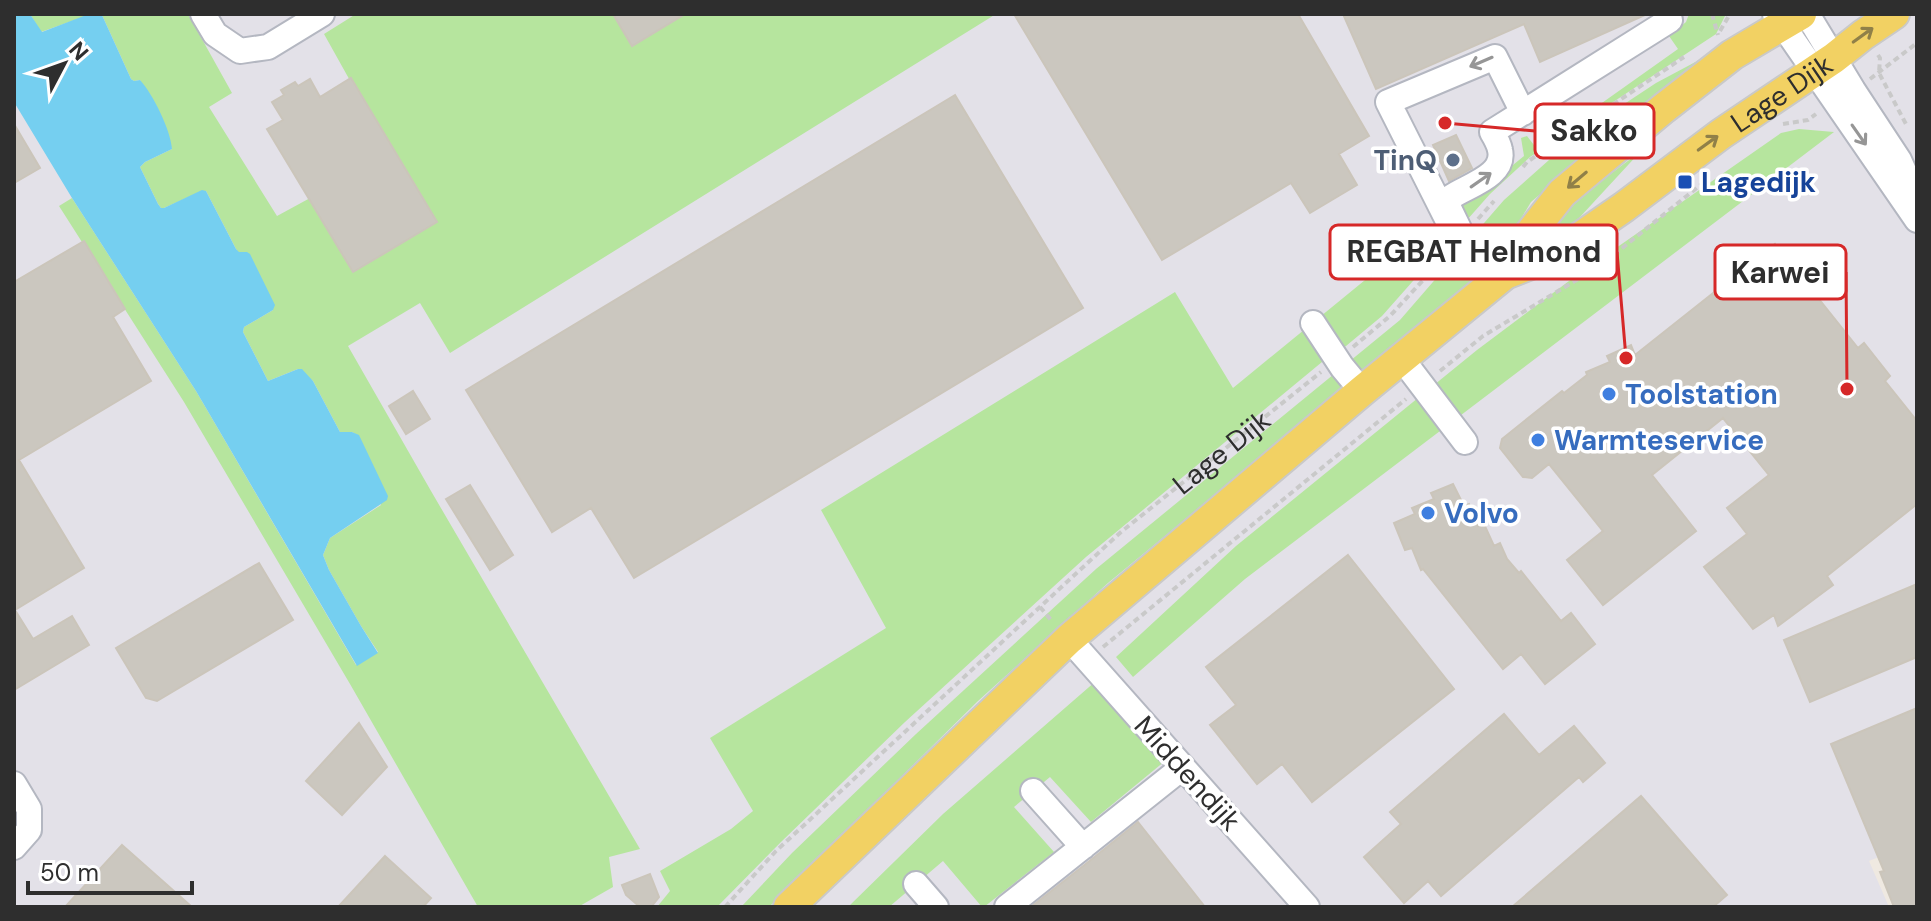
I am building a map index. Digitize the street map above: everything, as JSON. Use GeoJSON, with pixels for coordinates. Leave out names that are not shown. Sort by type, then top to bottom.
{"type":"FeatureCollection","features":[{"type":"Feature","properties":{"kind":"main road","name":"Lage Dijk"},"geometry":{"type":"LineString","coordinates":[[789,907],[1362,391],[1505,274],[1556,254],[1894,14]]}},
{"type":"Feature","properties":{"kind":"main road","name":"Lage Dijk"},"geometry":{"type":"LineString","coordinates":[[1505,274],[1525,240],[1562,193],[1732,55],[1791,17]]}},
{"type":"Feature","properties":{"kind":"street"},"geometry":{"type":"LineString","coordinates":[[203,14],[215,34],[240,51],[268,47],[322,14]]}},
{"type":"Feature","properties":{"kind":"street"},"geometry":{"type":"LineString","coordinates":[[1460,239],[1449,210],[1449,201],[1456,194],[1483,181],[1497,165],[1501,151],[1492,132],[1670,20],[1667,14]]}},
{"type":"Feature","properties":{"kind":"street"},"geometry":{"type":"LineString","coordinates":[[1791,17],[1844,96],[1917,220]]}},
{"type":"Feature","properties":{"kind":"street"},"geometry":{"type":"LineString","coordinates":[[1505,274],[1460,239],[1388,102],[1495,57],[1523,113]]}},
{"type":"Feature","properties":{"kind":"street"},"geometry":{"type":"LineString","coordinates":[[1844,96],[1899,160],[1917,200]]}},
{"type":"Feature","properties":{"kind":"street"},"geometry":{"type":"LineString","coordinates":[[1313,323],[1362,391]]}},
{"type":"Feature","properties":{"kind":"street"},"geometry":{"type":"LineString","coordinates":[[1402,359],[1465,442]]}},
{"type":"Feature","properties":{"kind":"street","name":"Middendijk"},"geometry":{"type":"LineString","coordinates":[[1078,649],[1307,907]]}},
{"type":"Feature","properties":{"kind":"street"},"geometry":{"type":"LineString","coordinates":[[1007,907],[1183,767]]}},
{"type":"Feature","properties":{"kind":"street"},"geometry":{"type":"LineString","coordinates":[[14,784],[29,809],[29,830],[14,847]]}},
{"type":"Feature","properties":{"kind":"street"},"geometry":{"type":"LineString","coordinates":[[1033,791],[1083,847]]}},
{"type":"Feature","properties":{"kind":"street"},"geometry":{"type":"LineString","coordinates":[[916,884],[936,907]]}},
{"type":"Feature","properties":{"kind":"path"},"geometry":{"type":"LineString","coordinates":[[1718,34],[1730,14]]}},
{"type":"Feature","properties":{"kind":"path"},"geometry":{"type":"LineString","coordinates":[[1863,35],[1880,58],[1879,73],[1911,134]]}},
{"type":"Feature","properties":{"kind":"path","name":"Lage Dijk"},"geometry":{"type":"LineString","coordinates":[[1776,125],[1808,120],[1879,73],[1917,43]]}},
{"type":"Feature","properties":{"kind":"path"},"geometry":{"type":"LineString","coordinates":[[1518,173],[1527,162],[1693,52]]}},
{"type":"Feature","properties":{"kind":"path","name":"Lage Dijk"},"geometry":{"type":"LineString","coordinates":[[1078,649],[1423,386],[1483,336],[1600,266],[1717,172]]}},
{"type":"Feature","properties":{"kind":"path","name":"Lage Dijk"},"geometry":{"type":"LineString","coordinates":[[725,907],[776,851],[1121,532],[1390,316],[1499,194]]}},
{"type":"Feature","properties":{"kind":"shaded area"},"geometry":{"type":"Polygon","coordinates":[[[14,14],[1917,14],[1917,841],[1869,861],[1889,907],[14,907],[14,14]]]}},
{"type":"Feature","properties":{"kind":"green space"},"geometry":{"type":"Polygon","coordinates":[[[30,14],[92,14],[41,32],[30,14]]]}},
{"type":"Feature","properties":{"kind":"green space"},"geometry":{"type":"Polygon","coordinates":[[[99,14],[188,14],[232,93],[209,107],[277,216],[391,154],[324,34],[356,14],[996,14],[450,353],[420,303],[348,346],[640,849],[609,857],[613,887],[578,907],[478,907],[184,402],[59,206],[72,198],[196,391],[356,665],[378,652],[323,555],[330,538],[381,505],[359,436],[352,432],[340,432],[313,381],[298,369],[268,381],[243,332],[244,327],[273,310],[206,191],[164,208],[158,204],[140,167],[172,149],[140,80],[131,79],[99,14]]]}},
{"type":"Feature","properties":{"kind":"green space"},"geometry":{"type":"Polygon","coordinates":[[[1689,14],[1726,14],[1716,34],[1530,157],[1490,194],[1382,316],[1086,557],[905,722],[717,907],[657,907],[670,891],[660,871],[731,829],[753,811],[710,738],[886,628],[821,510],[1175,292],[1233,388],[1469,195],[1524,156],[1521,138],[1527,136],[1537,149],[1678,49],[1669,36],[1686,22],[1689,14]]]}},
{"type":"Feature","properties":{"kind":"green space"},"geometry":{"type":"Polygon","coordinates":[[[1716,51],[1643,107],[1531,202],[1474,281],[1108,583],[978,701],[769,907],[741,907],[792,853],[916,734],[1096,569],[1400,320],[1504,200],[1549,160],[1597,122],[1656,83],[1716,51]]]}},
{"type":"Feature","properties":{"kind":"green space"},"geometry":{"type":"Polygon","coordinates":[[[1799,129],[1834,132],[1245,579],[1133,677],[1116,657],[1236,546],[1477,350],[1573,278],[1781,133],[1799,129]]]}},
{"type":"Feature","properties":{"kind":"green space"},"geometry":{"type":"Polygon","coordinates":[[[1641,151],[1580,217],[1542,250],[1530,249],[1580,197],[1641,151]]]}},
{"type":"Feature","properties":{"kind":"green space"},"geometry":{"type":"Polygon","coordinates":[[[1096,681],[1165,761],[1091,822],[1050,777],[1014,807],[1054,852],[984,907],[943,861],[889,907],[848,907],[943,814],[1096,681]]]}},
{"type":"Feature","properties":{"kind":"water"},"geometry":{"type":"Polygon","coordinates":[[[14,14],[30,14],[42,32],[89,14],[102,15],[131,79],[140,80],[145,86],[168,133],[172,149],[140,167],[158,204],[164,208],[202,190],[206,191],[236,249],[250,254],[275,305],[273,310],[244,327],[243,332],[268,381],[302,369],[313,381],[340,432],[359,435],[388,496],[387,500],[330,538],[323,555],[378,653],[357,666],[196,391],[14,102],[14,14]]]}},
{"type":"Feature","properties":{"kind":"building"},"geometry":{"type":"Polygon","coordinates":[[[613,14],[685,14],[632,46],[613,14]]]}},
{"type":"Feature","properties":{"kind":"building"},"geometry":{"type":"Polygon","coordinates":[[[1014,14],[1298,14],[1369,136],[1339,154],[1357,185],[1310,213],[1291,183],[1162,260],[1014,14]]]}},
{"type":"Feature","properties":{"kind":"building"},"geometry":{"type":"Polygon","coordinates":[[[1343,14],[1647,14],[1540,62],[1524,24],[1376,89],[1343,14]]]}},
{"type":"Feature","properties":{"kind":"building"},"geometry":{"type":"Polygon","coordinates":[[[351,78],[437,222],[353,272],[267,129],[283,120],[272,102],[284,95],[281,90],[295,82],[298,86],[310,79],[320,97],[351,78]]]}},
{"type":"Feature","properties":{"kind":"building"},"geometry":{"type":"Polygon","coordinates":[[[955,95],[1083,308],[634,578],[591,508],[552,532],[466,390],[955,95]]]}},
{"type":"Feature","properties":{"kind":"building"},"geometry":{"type":"Polygon","coordinates":[[[14,124],[40,168],[14,183],[14,124]]]}},
{"type":"Feature","properties":{"kind":"building"},"geometry":{"type":"Polygon","coordinates":[[[1456,135],[1472,168],[1449,181],[1433,145],[1456,135]]]}},
{"type":"Feature","properties":{"kind":"building"},"geometry":{"type":"Polygon","coordinates":[[[84,241],[125,309],[113,317],[151,381],[19,460],[84,568],[15,610],[33,639],[72,616],[89,645],[14,690],[14,282],[84,241]]]}},
{"type":"Feature","properties":{"kind":"building"},"geometry":{"type":"Polygon","coordinates":[[[1775,244],[1858,348],[1864,343],[1890,376],[1885,381],[1917,421],[1917,504],[1827,576],[1833,585],[1778,626],[1774,615],[1753,629],[1704,567],[1747,534],[1727,508],[1769,475],[1723,418],[1652,475],[1696,531],[1603,605],[1567,560],[1603,531],[1549,464],[1532,478],[1523,477],[1500,448],[1502,439],[1587,375],[1586,372],[1610,362],[1607,356],[1631,345],[1635,355],[1775,244]]]}},
{"type":"Feature","properties":{"kind":"building"},"geometry":{"type":"Polygon","coordinates":[[[413,391],[430,419],[406,434],[389,406],[413,391]]]}},
{"type":"Feature","properties":{"kind":"building"},"geometry":{"type":"Polygon","coordinates":[[[1453,484],[1464,506],[1469,504],[1478,526],[1484,524],[1494,546],[1500,543],[1507,559],[1519,573],[1521,571],[1561,621],[1571,613],[1595,644],[1545,684],[1521,654],[1503,669],[1421,570],[1412,548],[1405,550],[1394,523],[1415,514],[1412,508],[1434,499],[1431,493],[1453,484]]]}},
{"type":"Feature","properties":{"kind":"building"},"geometry":{"type":"Polygon","coordinates":[[[470,485],[513,555],[490,570],[446,499],[470,485]]]}},
{"type":"Feature","properties":{"kind":"building"},"geometry":{"type":"Polygon","coordinates":[[[1348,555],[1454,689],[1312,802],[1282,764],[1257,784],[1210,725],[1236,705],[1206,667],[1348,555]]]}},
{"type":"Feature","properties":{"kind":"building"},"geometry":{"type":"Polygon","coordinates":[[[259,563],[293,620],[157,701],[146,698],[116,648],[259,563]]]}},
{"type":"Feature","properties":{"kind":"building"},"geometry":{"type":"Polygon","coordinates":[[[1917,584],[1917,657],[1810,702],[1784,640],[1917,584]]]}},
{"type":"Feature","properties":{"kind":"building"},"geometry":{"type":"Polygon","coordinates":[[[1917,708],[1917,907],[1894,907],[1880,872],[1884,871],[1831,744],[1917,708]]]}},
{"type":"Feature","properties":{"kind":"building"},"geometry":{"type":"Polygon","coordinates":[[[1504,714],[1539,755],[1574,726],[1605,763],[1583,782],[1579,777],[1441,896],[1428,881],[1404,903],[1364,857],[1401,824],[1390,812],[1504,714]]]}},
{"type":"Feature","properties":{"kind":"building"},"geometry":{"type":"Polygon","coordinates":[[[359,723],[387,767],[342,815],[306,781],[359,723]]]}},
{"type":"Feature","properties":{"kind":"building"},"geometry":{"type":"Polygon","coordinates":[[[1641,796],[1727,895],[1713,907],[1512,907],[1641,796]]]}},
{"type":"Feature","properties":{"kind":"building"},"geometry":{"type":"Polygon","coordinates":[[[1138,822],[1205,907],[1031,907],[1092,859],[1138,822]]]}},
{"type":"Feature","properties":{"kind":"building"},"geometry":{"type":"Polygon","coordinates":[[[122,845],[192,907],[65,907],[122,845]]]}},
{"type":"Feature","properties":{"kind":"building"},"geometry":{"type":"Polygon","coordinates":[[[385,856],[431,898],[423,907],[338,907],[385,856]]]}},
{"type":"Feature","properties":{"kind":"building"},"geometry":{"type":"Polygon","coordinates":[[[650,874],[659,897],[651,907],[640,907],[626,895],[622,885],[650,874]]]}},
{"type":"Feature","properties":{"kind":"place","name":"Sakko"},"geometry":{"type":"Point","coordinates":[1445,123]}},
{"type":"Feature","properties":{"kind":"place","name":"TinQ"},"geometry":{"type":"Point","coordinates":[1453,160]}},
{"type":"Feature","properties":{"kind":"place","name":"Lagedijk"},"geometry":{"type":"Point","coordinates":[1685,182]}},
{"type":"Feature","properties":{"kind":"place","name":"REGBAT Helmond"},"geometry":{"type":"Point","coordinates":[1626,358]}},
{"type":"Feature","properties":{"kind":"place","name":"Karwei"},"geometry":{"type":"Point","coordinates":[1847,389]}},
{"type":"Feature","properties":{"kind":"place","name":"Toolstation"},"geometry":{"type":"Point","coordinates":[1609,394]}},
{"type":"Feature","properties":{"kind":"place","name":"Warmteservice"},"geometry":{"type":"Point","coordinates":[1538,440]}},
{"type":"Feature","properties":{"kind":"place","name":"Volvo"},"geometry":{"type":"Point","coordinates":[1428,513]}}]}
